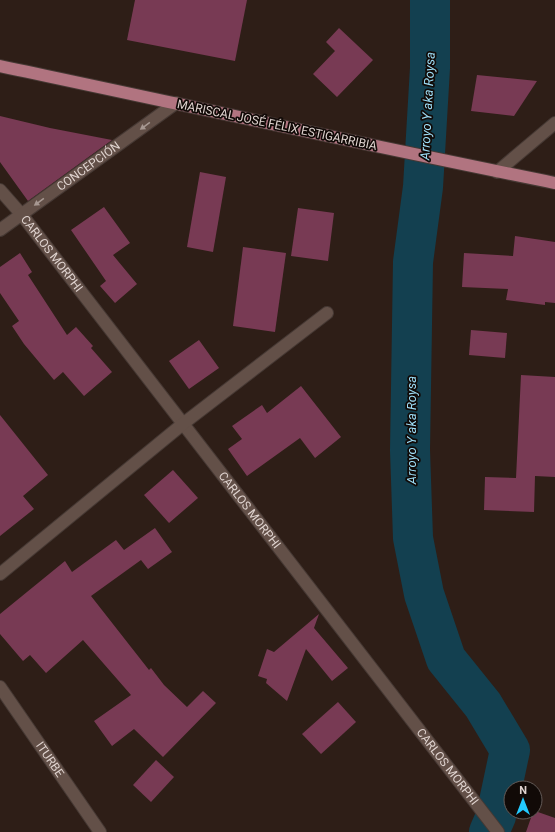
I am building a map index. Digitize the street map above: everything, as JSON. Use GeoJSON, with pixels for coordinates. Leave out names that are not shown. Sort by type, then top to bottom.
{"type":"FeatureCollection","features":[{"type":"Feature","properties":{"kind":"main road","name":"MARISCAL JOSÉ FÉLIX ESTIGARRIBIA"},"geometry":{"type":"LineString","coordinates":[[0,66],[457,164],[555,183]]}},
{"type":"Feature","properties":{"kind":"street","name":"CONCEPCIÓN"},"geometry":{"type":"LineString","coordinates":[[0,230],[176,103]]}},
{"type":"Feature","properties":{"kind":"street"},"geometry":{"type":"LineString","coordinates":[[496,172],[555,123]]}},
{"type":"Feature","properties":{"kind":"street","name":"CARLOS MORPHI"},"geometry":{"type":"LineString","coordinates":[[0,190],[22,215],[184,423],[498,832]]}},
{"type":"Feature","properties":{"kind":"street"},"geometry":{"type":"LineString","coordinates":[[0,574],[184,423],[327,313]]}},
{"type":"Feature","properties":{"kind":"street","name":"ITURBE"},"geometry":{"type":"LineString","coordinates":[[0,687],[100,832]]}},
{"type":"Feature","properties":{"kind":"building"},"geometry":{"type":"Polygon","coordinates":[[[135,0],[247,0],[235,61],[127,40],[135,0]]]}},
{"type":"Feature","properties":{"kind":"building"},"geometry":{"type":"Polygon","coordinates":[[[339,28],[373,60],[337,97],[313,74],[335,51],[326,42],[339,28]]]}},
{"type":"Feature","properties":{"kind":"building"},"geometry":{"type":"Polygon","coordinates":[[[477,75],[537,81],[514,116],[471,111],[477,75]]]}},
{"type":"Feature","properties":{"kind":"building"},"geometry":{"type":"Polygon","coordinates":[[[0,116],[50,128],[112,140],[28,201],[0,162],[0,116]]]}},
{"type":"Feature","properties":{"kind":"building"},"geometry":{"type":"Polygon","coordinates":[[[200,172],[226,177],[213,252],[187,247],[200,172]]]}},
{"type":"Feature","properties":{"kind":"building"},"geometry":{"type":"Polygon","coordinates":[[[104,207],[130,243],[113,255],[137,284],[115,303],[100,286],[106,281],[71,230],[104,207]]]}},
{"type":"Feature","properties":{"kind":"building"},"geometry":{"type":"Polygon","coordinates":[[[298,208],[334,213],[328,261],[291,256],[298,208]]]}},
{"type":"Feature","properties":{"kind":"building"},"geometry":{"type":"Polygon","coordinates":[[[515,236],[555,242],[555,303],[545,302],[545,305],[506,300],[508,289],[462,287],[464,253],[513,256],[515,236]]]}},
{"type":"Feature","properties":{"kind":"building"},"geometry":{"type":"Polygon","coordinates":[[[243,247],[286,253],[275,332],[233,326],[243,247]]]}},
{"type":"Feature","properties":{"kind":"building"},"geometry":{"type":"Polygon","coordinates":[[[20,253],[32,272],[28,275],[67,335],[76,327],[93,346],[91,348],[112,372],[84,396],[63,372],[54,380],[24,344],[12,326],[19,321],[0,293],[0,267],[20,253]]]}},
{"type":"Feature","properties":{"kind":"building"},"geometry":{"type":"Polygon","coordinates":[[[471,330],[507,333],[505,358],[469,355],[471,330]]]}},
{"type":"Feature","properties":{"kind":"building"},"geometry":{"type":"Polygon","coordinates":[[[199,340],[219,368],[189,389],[169,361],[199,340]]]}},
{"type":"Feature","properties":{"kind":"building"},"geometry":{"type":"Polygon","coordinates":[[[521,375],[555,377],[555,477],[535,476],[534,512],[484,510],[485,477],[516,478],[521,375]]]}},
{"type":"Feature","properties":{"kind":"building"},"geometry":{"type":"Polygon","coordinates":[[[301,386],[341,437],[315,458],[300,438],[247,476],[228,449],[242,439],[232,426],[262,405],[267,413],[301,386]]]}},
{"type":"Feature","properties":{"kind":"building"},"geometry":{"type":"Polygon","coordinates":[[[0,415],[48,475],[23,496],[34,509],[0,536],[0,415]]]}},
{"type":"Feature","properties":{"kind":"building"},"geometry":{"type":"Polygon","coordinates":[[[173,470],[198,498],[169,523],[144,495],[173,470]]]}},
{"type":"Feature","properties":{"kind":"building"},"geometry":{"type":"Polygon","coordinates":[[[155,528],[172,552],[148,569],[141,560],[91,596],[149,670],[151,668],[164,685],[187,707],[203,691],[216,703],[163,757],[134,729],[112,746],[94,721],[131,695],[83,640],[46,673],[30,655],[23,661],[0,634],[0,614],[65,561],[72,572],[116,540],[124,550],[155,528]]]}},
{"type":"Feature","properties":{"kind":"building"},"geometry":{"type":"Polygon","coordinates":[[[319,614],[314,628],[348,668],[332,681],[306,649],[287,701],[266,683],[267,679],[258,676],[267,649],[274,652],[319,614]]]}},
{"type":"Feature","properties":{"kind":"building"},"geometry":{"type":"Polygon","coordinates":[[[338,702],[356,722],[321,754],[302,734],[338,702]]]}},
{"type":"Feature","properties":{"kind":"building"},"geometry":{"type":"Polygon","coordinates":[[[156,760],[174,777],[151,802],[133,785],[156,760]]]}},
{"type":"Feature","properties":{"kind":"building"},"geometry":{"type":"Polygon","coordinates":[[[543,814],[555,818],[555,832],[526,832],[530,820],[543,820],[543,814]]]}},
{"type":"Feature","properties":{"kind":"waterway","name":"Arroyo Y aka Roysa"},"geometry":{"type":"LineString","coordinates":[[430,0],[430,68],[423,187],[413,262],[410,450],[413,538],[424,594],[446,659],[483,705],[510,750],[496,816],[489,832]]}}]}
